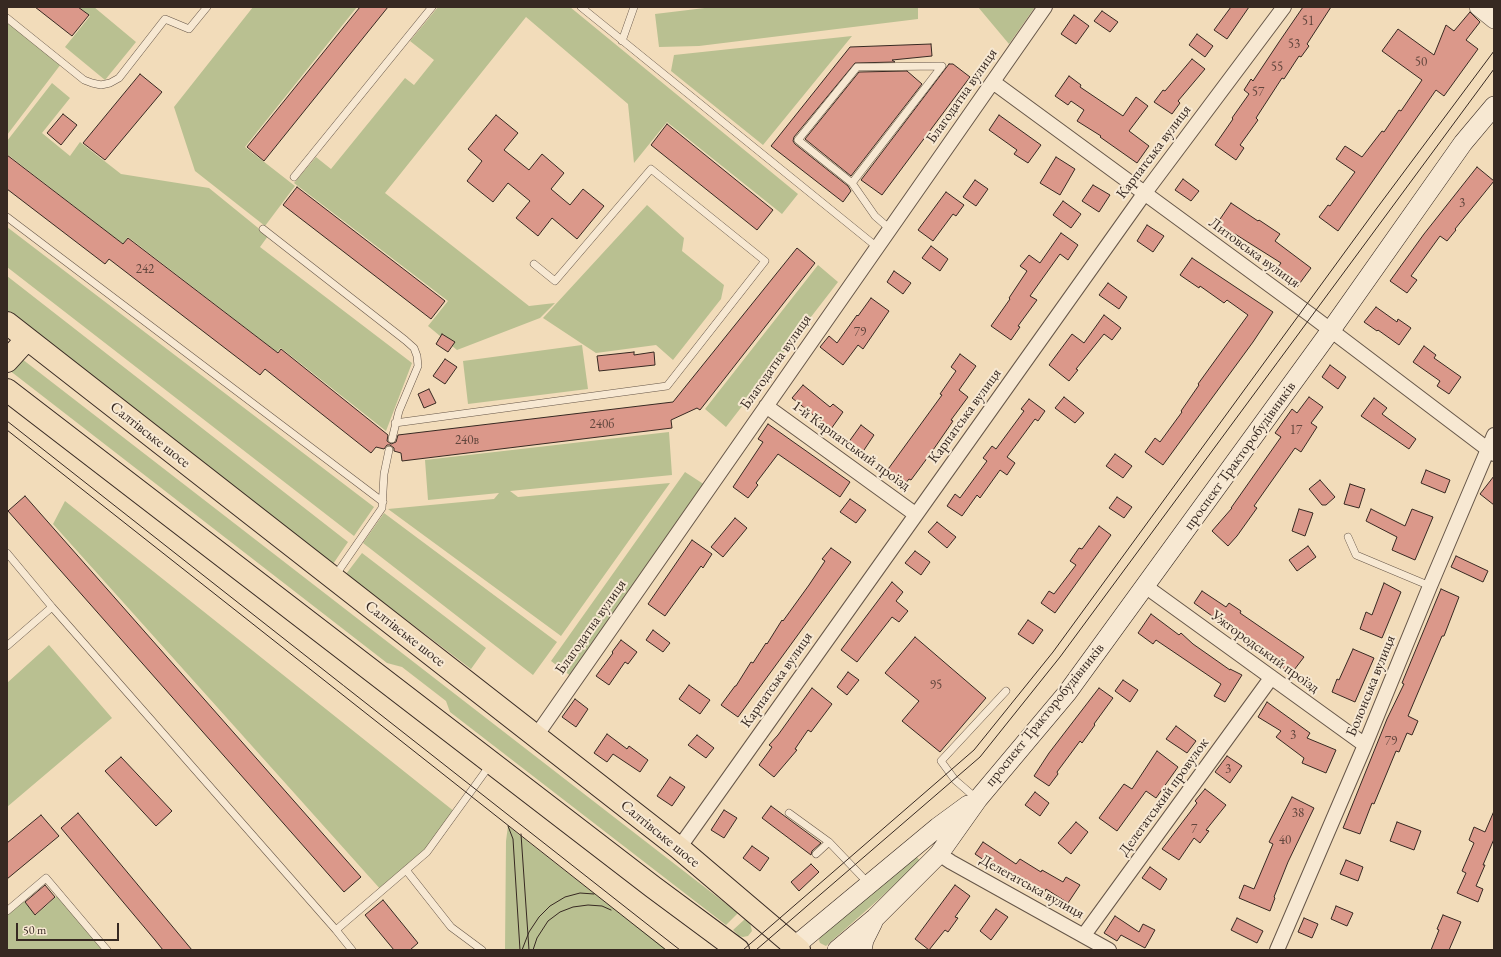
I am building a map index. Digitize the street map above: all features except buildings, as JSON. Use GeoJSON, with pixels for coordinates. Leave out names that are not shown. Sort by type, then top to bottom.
{"type":"FeatureCollection","features":[{"type":"Feature","properties":{"kind":"main road","name":"проспект Тракторобудівників"},"geometry":{"type":"LineString","coordinates":[[837,950],[875,918],[939,854],[978,799],[1067,692],[1331,330],[1463,142],[1494,106]]}},
{"type":"Feature","properties":{"kind":"main road","name":"Салтівське шосе"},"geometry":{"type":"LineString","coordinates":[[7,323],[679,848],[794,949]]}},
{"type":"Feature","properties":{"kind":"main road"},"geometry":{"type":"LineString","coordinates":[[7,361],[27,339]]}},
{"type":"Feature","properties":{"kind":"main road"},"geometry":{"type":"LineString","coordinates":[[7,390],[653,887],[738,950]]}},
{"type":"Feature","properties":{"kind":"main road","name":"проспект Тракторобудівників"},"geometry":{"type":"LineString","coordinates":[[794,949],[938,827],[978,799]]}},
{"type":"Feature","properties":{"kind":"main road"},"geometry":{"type":"LineString","coordinates":[[862,950],[864,940],[875,918]]}},
{"type":"Feature","properties":{"kind":"street","name":"Благодатна вулиця"},"geometry":{"type":"LineString","coordinates":[[536,736],[1045,7]]}},
{"type":"Feature","properties":{"kind":"street","name":"Карпатська вулиця"},"geometry":{"type":"LineString","coordinates":[[679,848],[915,514],[1144,194],[1284,7]]}},
{"type":"Feature","properties":{"kind":"street"},"geometry":{"type":"LineString","coordinates":[[1478,7],[1494,20]]}},
{"type":"Feature","properties":{"kind":"street","name":"Литовська вулиця"},"geometry":{"type":"LineString","coordinates":[[992,82],[1331,330],[1491,452]]}},
{"type":"Feature","properties":{"kind":"street","name":"1-й Карпатський проїзд"},"geometry":{"type":"LineString","coordinates":[[766,406],[915,514]]}},
{"type":"Feature","properties":{"kind":"street","name":"Болонська вулиця"},"geometry":{"type":"LineString","coordinates":[[1277,950],[1365,745],[1430,586],[1491,452],[1494,435]]}},
{"type":"Feature","properties":{"kind":"street","name":"Ужгородський проїзд"},"geometry":{"type":"LineString","coordinates":[[1145,586],[1365,745]]}},
{"type":"Feature","properties":{"kind":"street","name":"Делегатський провулок"},"geometry":{"type":"LineString","coordinates":[[1084,935],[1272,678]]}},
{"type":"Feature","properties":{"kind":"street","name":"Делегатська вулиця"},"geometry":{"type":"LineString","coordinates":[[939,854],[1109,950]]}},
{"type":"Feature","properties":{"kind":"lane"},"geometry":{"type":"LineString","coordinates":[[7,18],[84,80],[101,85],[110,83],[119,78],[166,19],[189,29],[207,7]]}},
{"type":"Feature","properties":{"kind":"lane"},"geometry":{"type":"LineString","coordinates":[[294,177],[432,7]]}},
{"type":"Feature","properties":{"kind":"lane"},"geometry":{"type":"LineString","coordinates":[[581,7],[877,247]]}},
{"type":"Feature","properties":{"kind":"lane"},"geometry":{"type":"LineString","coordinates":[[622,41],[634,7]]}},
{"type":"Feature","properties":{"kind":"lane"},"geometry":{"type":"LineString","coordinates":[[852,183],[942,66],[857,67],[798,140],[852,183],[875,216],[890,229]]}},
{"type":"Feature","properties":{"kind":"lane"},"geometry":{"type":"LineString","coordinates":[[396,423],[667,386],[765,261],[651,169],[555,281],[534,264]]}},
{"type":"Feature","properties":{"kind":"lane"},"geometry":{"type":"LineString","coordinates":[[7,217],[383,502]]}},
{"type":"Feature","properties":{"kind":"lane"},"geometry":{"type":"LineString","coordinates":[[263,229],[414,348],[418,366],[399,412],[392,439]]}},
{"type":"Feature","properties":{"kind":"lane"},"geometry":{"type":"LineString","coordinates":[[334,579],[382,508],[384,474],[389,450]]}},
{"type":"Feature","properties":{"kind":"lane"},"geometry":{"type":"LineString","coordinates":[[1348,537],[1356,555],[1430,586]]}},
{"type":"Feature","properties":{"kind":"lane"},"geometry":{"type":"LineString","coordinates":[[7,553],[352,950]]}},
{"type":"Feature","properties":{"kind":"lane"},"geometry":{"type":"LineString","coordinates":[[7,646],[52,606]]}},
{"type":"Feature","properties":{"kind":"lane"},"geometry":{"type":"LineString","coordinates":[[978,799],[955,780],[941,761],[1006,692]]}},
{"type":"Feature","properties":{"kind":"lane"},"geometry":{"type":"LineString","coordinates":[[336,930],[427,852],[492,763]]}},
{"type":"Feature","properties":{"kind":"lane"},"geometry":{"type":"LineString","coordinates":[[789,813],[829,842],[869,884]]}},
{"type":"Feature","properties":{"kind":"lane"},"geometry":{"type":"LineString","coordinates":[[816,854],[829,842]]}},
{"type":"Feature","properties":{"kind":"lane"},"geometry":{"type":"LineString","coordinates":[[406,870],[451,927],[482,950]]}},
{"type":"Feature","properties":{"kind":"lane"},"geometry":{"type":"LineString","coordinates":[[7,911],[46,878],[107,950]]}},
{"type":"Feature","properties":{"kind":"green space"},"geometry":{"type":"Polygon","coordinates":[[[79,7],[94,7],[136,42],[105,80],[65,47],[90,16],[79,7]]]}},
{"type":"Feature","properties":{"kind":"green space"},"geometry":{"type":"Polygon","coordinates":[[[253,7],[357,7],[245,147],[295,186],[265,226],[195,171],[174,107],[253,7]]]}},
{"type":"Feature","properties":{"kind":"green space"},"geometry":{"type":"Polygon","coordinates":[[[438,7],[570,7],[798,194],[782,214],[667,122],[634,163],[628,104],[526,17],[385,193],[529,306],[555,303],[540,318],[457,350],[428,326],[448,301],[294,183],[316,157],[331,169],[405,78],[414,85],[434,60],[410,41],[438,7]]]}},
{"type":"Feature","properties":{"kind":"green space"},"geometry":{"type":"Polygon","coordinates":[[[713,7],[918,7],[918,19],[699,46],[659,47],[655,14],[713,7]]]}},
{"type":"Feature","properties":{"kind":"green space"},"geometry":{"type":"Polygon","coordinates":[[[978,7],[1035,7],[1009,44],[978,7]]]}},
{"type":"Feature","properties":{"kind":"green space"},"geometry":{"type":"Polygon","coordinates":[[[7,22],[61,64],[7,135],[7,22]]]}},
{"type":"Feature","properties":{"kind":"green space"},"geometry":{"type":"Polygon","coordinates":[[[852,36],[763,145],[671,71],[674,55],[852,36]]]}},
{"type":"Feature","properties":{"kind":"green space"},"geometry":{"type":"Polygon","coordinates":[[[52,83],[70,98],[42,133],[70,156],[80,142],[121,174],[209,188],[268,236],[260,247],[412,363],[386,431],[281,348],[277,352],[128,237],[123,244],[7,154],[7,141],[52,83]]]}},
{"type":"Feature","properties":{"kind":"green space"},"geometry":{"type":"Polygon","coordinates":[[[647,205],[684,238],[682,251],[724,285],[721,299],[673,360],[656,345],[596,353],[543,318],[647,205]]]}},
{"type":"Feature","properties":{"kind":"green space"},"geometry":{"type":"Polygon","coordinates":[[[7,227],[374,507],[354,536],[7,267],[7,227]]]}},
{"type":"Feature","properties":{"kind":"green space"},"geometry":{"type":"Polygon","coordinates":[[[818,265],[838,282],[726,427],[705,409],[818,265]]]}},
{"type":"Feature","properties":{"kind":"green space"},"geometry":{"type":"Polygon","coordinates":[[[7,276],[348,542],[333,564],[7,312],[7,276]]]}},
{"type":"Feature","properties":{"kind":"green space"},"geometry":{"type":"Polygon","coordinates":[[[582,345],[588,389],[468,404],[463,361],[582,345]]]}},
{"type":"Feature","properties":{"kind":"green space"},"geometry":{"type":"Polygon","coordinates":[[[22,359],[738,913],[726,925],[450,712],[446,701],[402,667],[387,663],[9,370],[22,359]]]}},
{"type":"Feature","properties":{"kind":"green space"},"geometry":{"type":"Polygon","coordinates":[[[669,432],[672,475],[510,491],[518,497],[670,483],[561,636],[388,509],[494,499],[499,493],[428,500],[425,460],[669,432]]]}},
{"type":"Feature","properties":{"kind":"green space"},"geometry":{"type":"Polygon","coordinates":[[[685,472],[705,485],[572,677],[551,661],[685,472]]]}},
{"type":"Feature","properties":{"kind":"green space"},"geometry":{"type":"Polygon","coordinates":[[[65,501],[455,812],[427,852],[382,891],[53,524],[65,501]]]}},
{"type":"Feature","properties":{"kind":"green space"},"geometry":{"type":"Polygon","coordinates":[[[384,513],[557,642],[533,675],[363,543],[384,513]]]}},
{"type":"Feature","properties":{"kind":"green space"},"geometry":{"type":"Polygon","coordinates":[[[362,553],[486,648],[471,669],[346,574],[362,553]]]}},
{"type":"Feature","properties":{"kind":"green space"},"geometry":{"type":"Polygon","coordinates":[[[49,645],[112,718],[7,807],[7,683],[49,645]]]}},
{"type":"Feature","properties":{"kind":"green space"},"geometry":{"type":"Polygon","coordinates":[[[508,826],[667,950],[505,950],[506,841],[508,826]]]}},
{"type":"Feature","properties":{"kind":"green space"},"geometry":{"type":"Polygon","coordinates":[[[916,856],[920,861],[878,900],[826,946],[820,943],[820,937],[916,856]]]}},
{"type":"Feature","properties":{"kind":"green space"},"geometry":{"type":"Polygon","coordinates":[[[59,894],[106,950],[7,950],[7,912],[22,899],[36,915],[59,894]]]}},
{"type":"Feature","properties":{"kind":"green space"},"geometry":{"type":"Polygon","coordinates":[[[745,919],[750,923],[752,931],[748,936],[743,937],[739,936],[733,930],[745,919]]]}},
{"type":"Feature","properties":{"kind":"tram line"},"geometry":{"type":"LineString","coordinates":[[743,950],[974,750],[1053,652],[1377,208],[1494,51]]}},
{"type":"Feature","properties":{"kind":"tram line"},"geometry":{"type":"LineString","coordinates":[[756,950],[980,757],[1060,657],[1494,69]]}},
{"type":"Feature","properties":{"kind":"tram line"},"geometry":{"type":"LineString","coordinates":[[7,421],[680,950]]}},
{"type":"Feature","properties":{"kind":"tram line"},"geometry":{"type":"LineString","coordinates":[[7,430],[666,950]]}},
{"type":"Feature","properties":{"kind":"tram line"},"geometry":{"type":"LineString","coordinates":[[508,826],[513,839],[520,950]]}},
{"type":"Feature","properties":{"kind":"tram line"},"geometry":{"type":"LineString","coordinates":[[521,834],[529,950]]}},
{"type":"Feature","properties":{"kind":"tram line"},"geometry":{"type":"LineString","coordinates":[[522,950],[529,932],[539,917],[550,906],[565,897],[580,893],[594,894]]}},
{"type":"Feature","properties":{"kind":"tram line"},"geometry":{"type":"LineString","coordinates":[[533,950],[537,938],[548,921],[560,912],[573,907],[588,905],[602,906],[611,910]]}}]}
